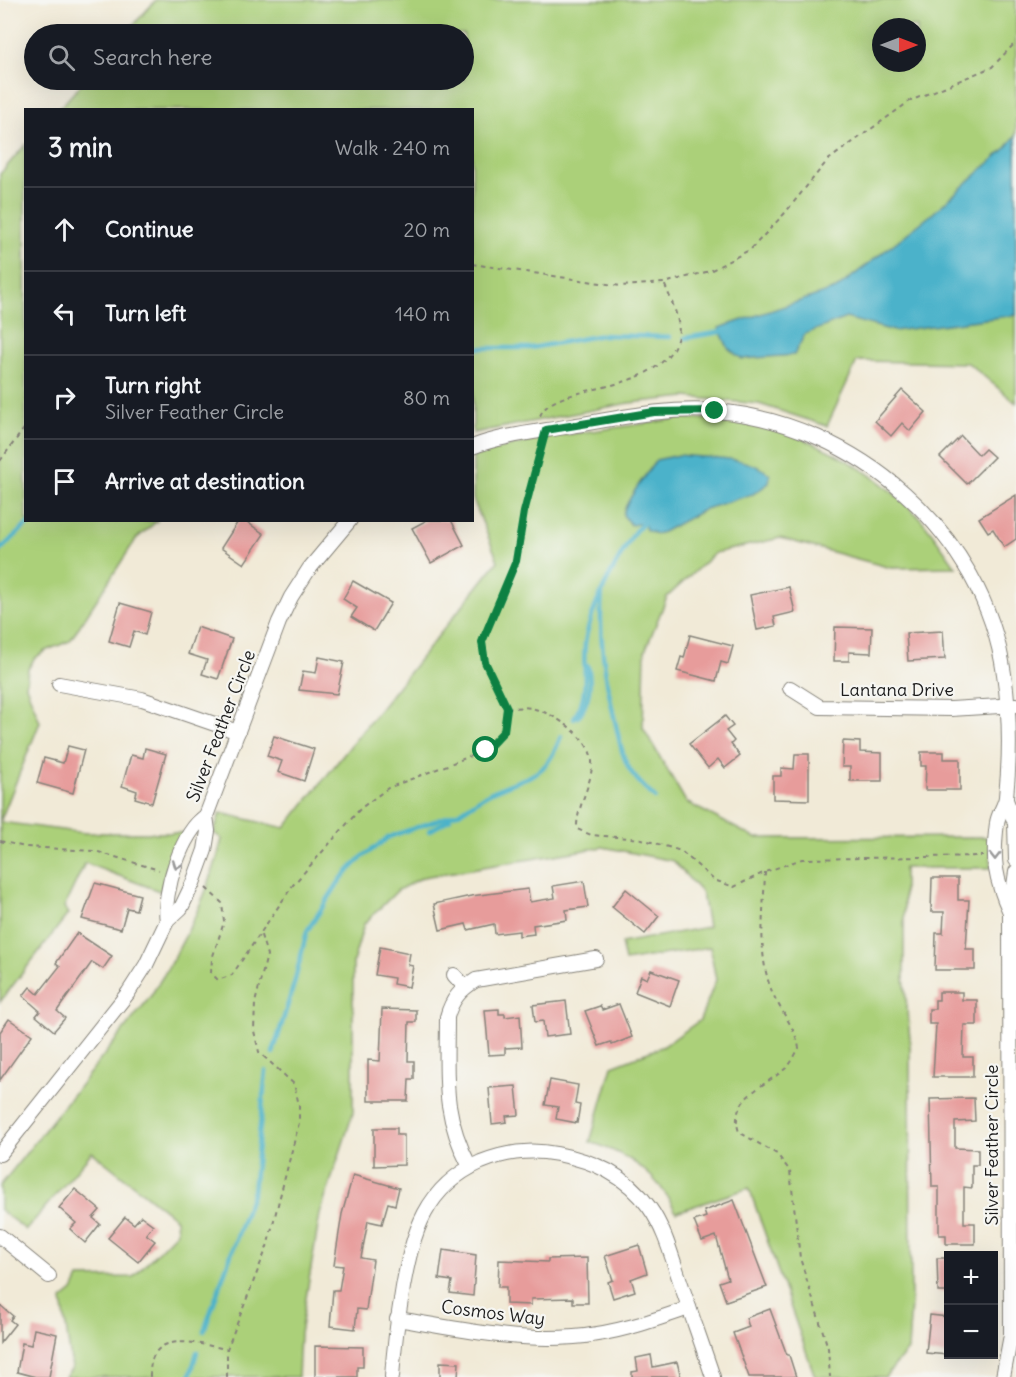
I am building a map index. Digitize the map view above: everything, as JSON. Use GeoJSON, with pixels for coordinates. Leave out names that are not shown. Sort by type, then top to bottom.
{"type":"FeatureCollection","features":[{"type":"Feature","properties":{"kind":"street","name":"Silver Feather Circle"},"geometry":{"type":"LineString","coordinates":[[474,447],[546,430],[654,412],[715,411],[786,425],[842,449],[897,486],[930,519],[953,548],[970,577],[988,617],[1004,670],[1012,705],[1006,800],[997,821],[995,856],[996,881],[1010,912]]}},
{"type":"Feature","properties":{"kind":"street","name":"Silver Feather Circle"},"geometry":{"type":"LineString","coordinates":[[0,1154],[128,993],[146,965],[167,921],[181,908],[205,849],[208,831],[206,816],[291,597],[309,569],[348,522]]}},
{"type":"Feature","properties":{"kind":"street"},"geometry":{"type":"LineString","coordinates":[[59,684],[142,699],[238,732]]}},
{"type":"Feature","properties":{"kind":"street","name":"Lantana Drive"},"geometry":{"type":"LineString","coordinates":[[790,688],[820,707],[951,709],[1012,705]]}},
{"type":"Feature","properties":{"kind":"street","name":"Silver Feather Circle"},"geometry":{"type":"LineString","coordinates":[[1006,800],[1015,824],[1016,860]]}},
{"type":"Feature","properties":{"kind":"street"},"geometry":{"type":"LineString","coordinates":[[167,921],[166,894],[183,848],[195,823],[206,816]]}},
{"type":"Feature","properties":{"kind":"street","name":"Silver Feather Circle"},"geometry":{"type":"LineString","coordinates":[[1003,1377],[1011,1335],[1010,912],[1016,872]]}},
{"type":"Feature","properties":{"kind":"street"},"geometry":{"type":"LineString","coordinates":[[470,1167],[458,1143],[447,1098],[447,1017],[451,1005],[465,987],[487,977],[596,959]]}},
{"type":"Feature","properties":{"kind":"street"},"geometry":{"type":"LineString","coordinates":[[454,975],[465,987]]}},
{"type":"Feature","properties":{"kind":"street"},"geometry":{"type":"LineString","coordinates":[[392,1377],[397,1319],[410,1246],[417,1227],[438,1193],[470,1167],[490,1159],[528,1151],[581,1159],[619,1177],[634,1190],[659,1224],[713,1377]]}},
{"type":"Feature","properties":{"kind":"street"},"geometry":{"type":"LineString","coordinates":[[0,1236],[50,1276]]}},
{"type":"Feature","properties":{"kind":"street","name":"Cosmos Way"},"geometry":{"type":"LineString","coordinates":[[397,1319],[513,1337],[574,1337],[640,1325],[689,1308]]}},
{"type":"Feature","properties":{"kind":"path"},"geometry":{"type":"LineString","coordinates":[[474,264],[527,270],[584,282],[621,286],[664,283],[710,271],[751,249],[784,214],[828,160],[910,101],[992,67],[1016,42]]}},
{"type":"Feature","properties":{"kind":"path"},"geometry":{"type":"LineString","coordinates":[[204,886],[222,903],[224,922],[212,959],[211,973],[218,980],[232,975],[293,885],[361,808],[388,788],[486,750],[504,731],[507,708],[485,662],[482,642],[516,561],[524,512],[546,430],[539,415],[550,403],[641,377],[664,360],[678,336],[675,312],[664,283]]}},
{"type":"Feature","properties":{"kind":"path"},"geometry":{"type":"LineString","coordinates":[[0,460],[24,429]]}},
{"type":"Feature","properties":{"kind":"path"},"geometry":{"type":"LineString","coordinates":[[507,708],[535,708],[566,724],[588,748],[593,763],[587,795],[577,817],[578,829],[591,835],[642,839],[681,851],[714,879],[734,887],[765,872],[802,859],[995,856]]}},
{"type":"Feature","properties":{"kind":"path"},"geometry":{"type":"LineString","coordinates":[[0,841],[25,847],[94,851],[163,871]]}},
{"type":"Feature","properties":{"kind":"path"},"geometry":{"type":"LineString","coordinates":[[765,872],[763,965],[771,991],[797,1036],[799,1048],[788,1065],[765,1081],[739,1107],[735,1119],[739,1132],[777,1154],[790,1171],[800,1258],[828,1348],[830,1377]]}},
{"type":"Feature","properties":{"kind":"path"},"geometry":{"type":"LineString","coordinates":[[227,1377],[227,1349],[267,1247],[299,1123],[299,1105],[294,1084],[259,1052],[254,1031],[255,1003],[267,955],[260,932]]}},
{"type":"Feature","properties":{"kind":"path"},"geometry":{"type":"LineString","coordinates":[[150,1377],[153,1358],[157,1350],[166,1343],[183,1341],[227,1349]]}},
{"type":"Feature","properties":{"kind":"green space"},"geometry":{"type":"Polygon","coordinates":[[[156,0],[1016,0],[1016,403],[968,363],[857,361],[827,426],[759,404],[686,397],[629,403],[474,433],[474,108],[60,108],[76,90],[474,90],[474,24],[134,24],[156,0]]]}},
{"type":"Feature","properties":{"kind":"green space"},"geometry":{"type":"Polygon","coordinates":[[[24,146],[24,522],[156,522],[136,539],[70,641],[45,651],[34,659],[28,669],[26,686],[40,722],[0,822],[0,174],[24,146]]]}},
{"type":"Feature","properties":{"kind":"green space"},"geometry":{"type":"Polygon","coordinates":[[[684,418],[729,420],[785,433],[834,453],[878,481],[917,515],[956,567],[891,568],[780,538],[715,553],[667,597],[645,651],[643,728],[686,802],[755,838],[991,837],[991,868],[904,868],[904,977],[910,1039],[911,1303],[908,1350],[885,1377],[815,1377],[749,1188],[676,1212],[660,1187],[641,1167],[630,1159],[590,1142],[612,1066],[664,1046],[700,1020],[716,980],[710,947],[625,961],[621,943],[708,927],[702,893],[673,861],[603,847],[423,877],[398,890],[364,924],[353,962],[353,1113],[320,1214],[300,1334],[298,1377],[65,1377],[72,1368],[62,1300],[73,1291],[79,1278],[133,1277],[177,1232],[176,1219],[92,1152],[26,1230],[0,1210],[0,1186],[150,997],[161,979],[193,921],[210,881],[222,839],[214,833],[220,813],[285,828],[498,561],[474,501],[474,455],[549,437],[684,418]]]}},
{"type":"Feature","properties":{"kind":"green space"},"geometry":{"type":"Polygon","coordinates":[[[0,822],[85,833],[186,833],[162,892],[85,863],[64,907],[68,914],[0,1002],[0,822]]]}},
{"type":"Feature","properties":{"kind":"water"},"geometry":{"type":"Polygon","coordinates":[[[1016,135],[1016,315],[894,331],[846,318],[805,334],[794,355],[742,359],[728,348],[719,328],[836,289],[932,214],[1007,147],[1016,135]]]}},
{"type":"Feature","properties":{"kind":"water"},"geometry":{"type":"Polygon","coordinates":[[[679,455],[739,460],[761,468],[770,475],[769,483],[753,494],[705,509],[663,532],[656,534],[646,530],[644,523],[631,525],[623,515],[637,487],[656,460],[679,455]]]}},
{"type":"Feature","properties":{"kind":"building"},"geometry":{"type":"Polygon","coordinates":[[[902,390],[926,412],[910,431],[902,423],[891,436],[875,421],[902,390]]]}},
{"type":"Feature","properties":{"kind":"building"},"geometry":{"type":"Polygon","coordinates":[[[961,436],[979,455],[985,449],[994,457],[967,484],[940,457],[961,436]]]}},
{"type":"Feature","properties":{"kind":"building"},"geometry":{"type":"Polygon","coordinates":[[[1016,495],[1016,539],[1004,547],[993,529],[988,532],[979,518],[1016,495]]]}},
{"type":"Feature","properties":{"kind":"building"},"geometry":{"type":"Polygon","coordinates":[[[238,522],[247,522],[264,534],[244,564],[221,548],[238,522]]]}},
{"type":"Feature","properties":{"kind":"building"},"geometry":{"type":"Polygon","coordinates":[[[423,522],[452,522],[464,545],[431,563],[412,528],[423,522]]]}},
{"type":"Feature","properties":{"kind":"building"},"geometry":{"type":"Polygon","coordinates":[[[353,581],[391,603],[374,631],[351,617],[357,608],[343,599],[353,581]]]}},
{"type":"Feature","properties":{"kind":"building"},"geometry":{"type":"Polygon","coordinates":[[[789,587],[795,612],[774,617],[776,626],[757,630],[750,595],[789,587]]]}},
{"type":"Feature","properties":{"kind":"building"},"geometry":{"type":"Polygon","coordinates":[[[120,603],[151,612],[145,635],[134,631],[129,647],[109,641],[120,603]]]}},
{"type":"Feature","properties":{"kind":"building"},"geometry":{"type":"Polygon","coordinates":[[[197,627],[232,639],[218,679],[202,674],[207,660],[188,654],[197,627]]]}},
{"type":"Feature","properties":{"kind":"building"},"geometry":{"type":"Polygon","coordinates":[[[835,627],[872,628],[871,653],[849,652],[849,661],[834,661],[835,627]]]}},
{"type":"Feature","properties":{"kind":"building"},"geometry":{"type":"Polygon","coordinates":[[[943,631],[945,659],[908,661],[906,633],[943,631]]]}},
{"type":"Feature","properties":{"kind":"building"},"geometry":{"type":"Polygon","coordinates":[[[690,635],[733,646],[728,664],[721,662],[716,681],[677,671],[681,657],[684,658],[690,635]]]}},
{"type":"Feature","properties":{"kind":"building"},"geometry":{"type":"Polygon","coordinates":[[[319,657],[344,662],[337,694],[299,690],[303,671],[316,673],[319,657]]]}},
{"type":"Feature","properties":{"kind":"building"},"geometry":{"type":"Polygon","coordinates":[[[725,716],[733,726],[726,731],[734,741],[731,744],[740,756],[725,768],[718,759],[708,768],[689,744],[725,716]]]}},
{"type":"Feature","properties":{"kind":"building"},"geometry":{"type":"Polygon","coordinates":[[[274,736],[314,749],[304,781],[278,772],[282,761],[267,756],[274,736]]]}},
{"type":"Feature","properties":{"kind":"building"},"geometry":{"type":"Polygon","coordinates":[[[843,741],[860,742],[860,752],[882,753],[882,781],[850,781],[850,767],[842,767],[843,741]]]}},
{"type":"Feature","properties":{"kind":"building"},"geometry":{"type":"Polygon","coordinates":[[[68,746],[84,750],[73,793],[37,783],[44,758],[63,763],[68,746]]]}},
{"type":"Feature","properties":{"kind":"building"},"geometry":{"type":"Polygon","coordinates":[[[145,748],[166,754],[152,803],[135,798],[137,791],[122,786],[131,755],[143,758],[145,748]]]}},
{"type":"Feature","properties":{"kind":"building"},"geometry":{"type":"Polygon","coordinates":[[[921,752],[944,752],[944,759],[960,759],[960,790],[925,790],[926,766],[921,766],[921,752]]]}},
{"type":"Feature","properties":{"kind":"building"},"geometry":{"type":"Polygon","coordinates":[[[795,754],[809,754],[809,800],[773,799],[773,776],[781,776],[781,768],[794,769],[795,754]]]}},
{"type":"Feature","properties":{"kind":"building"},"geometry":{"type":"Polygon","coordinates":[[[932,878],[958,878],[958,900],[969,900],[966,949],[975,949],[975,970],[935,970],[936,933],[943,933],[944,912],[931,912],[932,878]]]}},
{"type":"Feature","properties":{"kind":"building"},"geometry":{"type":"Polygon","coordinates":[[[584,881],[588,907],[566,910],[567,920],[533,925],[534,934],[519,936],[519,931],[495,934],[494,924],[468,930],[466,924],[440,930],[434,904],[471,896],[528,889],[530,902],[555,898],[553,886],[584,881]]]}},
{"type":"Feature","properties":{"kind":"building"},"geometry":{"type":"Polygon","coordinates":[[[95,883],[140,895],[136,910],[127,908],[121,929],[82,919],[95,883]]]}},
{"type":"Feature","properties":{"kind":"building"},"geometry":{"type":"Polygon","coordinates":[[[626,889],[659,916],[645,934],[612,907],[626,889]]]}},
{"type":"Feature","properties":{"kind":"building"},"geometry":{"type":"Polygon","coordinates":[[[77,933],[112,956],[103,969],[92,962],[57,1011],[65,1018],[54,1031],[36,1016],[40,1011],[23,996],[30,987],[38,994],[60,966],[56,963],[77,933]]]}},
{"type":"Feature","properties":{"kind":"building"},"geometry":{"type":"Polygon","coordinates":[[[380,947],[410,953],[408,965],[413,966],[409,987],[393,984],[394,978],[375,975],[380,947]]]}},
{"type":"Feature","properties":{"kind":"building"},"geometry":{"type":"Polygon","coordinates":[[[651,970],[679,980],[670,1006],[635,992],[641,976],[647,979],[651,970]]]}},
{"type":"Feature","properties":{"kind":"building"},"geometry":{"type":"Polygon","coordinates":[[[939,992],[962,992],[962,1000],[977,1000],[977,1025],[964,1025],[963,1057],[973,1057],[973,1077],[933,1077],[936,1024],[929,1024],[929,1009],[935,1009],[935,1000],[939,1000],[939,992]]]}},
{"type":"Feature","properties":{"kind":"building"},"geometry":{"type":"Polygon","coordinates":[[[566,1001],[570,1034],[545,1037],[543,1021],[535,1022],[533,1005],[566,1001]]]}},
{"type":"Feature","properties":{"kind":"building"},"geometry":{"type":"Polygon","coordinates":[[[619,1004],[632,1037],[612,1045],[611,1042],[599,1046],[585,1011],[600,1006],[602,1010],[619,1004]]]}},
{"type":"Feature","properties":{"kind":"building"},"geometry":{"type":"Polygon","coordinates":[[[382,1009],[416,1010],[416,1022],[409,1022],[408,1061],[414,1061],[414,1079],[409,1079],[408,1101],[368,1101],[368,1060],[380,1061],[382,1009]]]}},
{"type":"Feature","properties":{"kind":"building"},"geometry":{"type":"Polygon","coordinates":[[[499,1009],[499,1014],[505,1014],[505,1017],[520,1015],[522,1047],[505,1048],[505,1054],[489,1055],[485,1010],[499,1009]]]}},
{"type":"Feature","properties":{"kind":"building"},"geometry":{"type":"Polygon","coordinates":[[[9,1019],[32,1035],[0,1080],[0,1032],[9,1019]]]}},
{"type":"Feature","properties":{"kind":"building"},"geometry":{"type":"Polygon","coordinates":[[[550,1080],[578,1085],[575,1104],[580,1105],[577,1123],[556,1119],[558,1107],[545,1105],[550,1080]]]}},
{"type":"Feature","properties":{"kind":"building"},"geometry":{"type":"Polygon","coordinates":[[[516,1086],[519,1115],[506,1116],[507,1122],[492,1124],[489,1088],[516,1086]]]}},
{"type":"Feature","properties":{"kind":"building"},"geometry":{"type":"Polygon","coordinates":[[[974,1098],[975,1121],[955,1122],[955,1148],[978,1149],[978,1165],[972,1165],[972,1188],[964,1187],[964,1223],[975,1223],[975,1244],[946,1244],[946,1235],[939,1235],[939,1187],[932,1187],[930,1099],[974,1098]]]}},
{"type":"Feature","properties":{"kind":"building"},"geometry":{"type":"Polygon","coordinates":[[[374,1128],[397,1128],[397,1135],[404,1135],[404,1165],[374,1166],[374,1128]]]}},
{"type":"Feature","properties":{"kind":"building"},"geometry":{"type":"Polygon","coordinates":[[[353,1175],[399,1188],[395,1205],[388,1203],[382,1224],[368,1221],[361,1258],[373,1260],[366,1310],[357,1309],[355,1329],[330,1326],[333,1290],[339,1290],[343,1266],[334,1265],[342,1214],[353,1175]]]}},
{"type":"Feature","properties":{"kind":"building"},"geometry":{"type":"Polygon","coordinates":[[[75,1189],[100,1210],[93,1218],[100,1224],[85,1243],[70,1229],[76,1223],[59,1208],[75,1189]]]}},
{"type":"Feature","properties":{"kind":"building"},"geometry":{"type":"Polygon","coordinates":[[[734,1200],[767,1287],[726,1301],[719,1282],[728,1279],[716,1236],[702,1241],[694,1221],[706,1217],[704,1211],[734,1200]]]}},
{"type":"Feature","properties":{"kind":"building"},"geometry":{"type":"Polygon","coordinates":[[[141,1216],[153,1225],[146,1234],[155,1241],[138,1262],[108,1238],[125,1217],[134,1224],[141,1216]]]}},
{"type":"Feature","properties":{"kind":"building"},"geometry":{"type":"Polygon","coordinates":[[[639,1245],[647,1273],[631,1279],[635,1291],[613,1298],[608,1282],[613,1280],[605,1256],[639,1245]]]}},
{"type":"Feature","properties":{"kind":"building"},"geometry":{"type":"Polygon","coordinates":[[[443,1250],[476,1255],[473,1296],[450,1293],[452,1281],[439,1279],[443,1250]]]}},
{"type":"Feature","properties":{"kind":"building"},"geometry":{"type":"Polygon","coordinates":[[[587,1258],[588,1303],[573,1303],[573,1298],[531,1299],[531,1305],[506,1304],[506,1287],[498,1287],[499,1260],[548,1262],[548,1259],[587,1258]]]}},
{"type":"Feature","properties":{"kind":"building"},"geometry":{"type":"Polygon","coordinates":[[[937,1258],[944,1258],[944,1292],[938,1292],[937,1258]]]}},
{"type":"Feature","properties":{"kind":"building"},"geometry":{"type":"Polygon","coordinates":[[[0,1305],[13,1316],[10,1320],[15,1324],[0,1343],[0,1305]]]}},
{"type":"Feature","properties":{"kind":"building"},"geometry":{"type":"Polygon","coordinates":[[[770,1309],[796,1377],[749,1377],[733,1333],[749,1327],[746,1318],[770,1309]]]}},
{"type":"Feature","properties":{"kind":"building"},"geometry":{"type":"Polygon","coordinates":[[[930,1315],[944,1317],[944,1355],[926,1353],[930,1315]]]}},
{"type":"Feature","properties":{"kind":"building"},"geometry":{"type":"Polygon","coordinates":[[[34,1329],[57,1334],[49,1377],[36,1377],[17,1372],[22,1343],[31,1345],[34,1329]]]}},
{"type":"Feature","properties":{"kind":"building"},"geometry":{"type":"Polygon","coordinates":[[[315,1346],[363,1347],[363,1367],[357,1367],[357,1377],[315,1377],[315,1346]]]}},
{"type":"Feature","properties":{"kind":"building"},"geometry":{"type":"Polygon","coordinates":[[[651,1355],[653,1367],[677,1362],[681,1377],[632,1377],[632,1372],[638,1371],[636,1358],[651,1355]]]}},
{"type":"Feature","properties":{"kind":"building"},"geometry":{"type":"Polygon","coordinates":[[[440,1362],[459,1363],[458,1377],[440,1377],[440,1362]]]}},
{"type":"Feature","properties":{"kind":"waterway"},"geometry":{"type":"LineString","coordinates":[[685,338],[721,332]]}},
{"type":"Feature","properties":{"kind":"waterway"},"geometry":{"type":"LineString","coordinates":[[474,348],[531,348],[602,335],[670,337]]}},
{"type":"Feature","properties":{"kind":"waterway"},"geometry":{"type":"LineString","coordinates":[[0,550],[30,522]]}},
{"type":"Feature","properties":{"kind":"waterway"},"geometry":{"type":"LineString","coordinates":[[574,718],[580,707],[585,687],[586,637],[594,609],[620,556],[635,531],[644,523]]}},
{"type":"Feature","properties":{"kind":"waterway"},"geometry":{"type":"LineString","coordinates":[[602,592],[603,657],[621,746],[632,774],[655,798]]}},
{"type":"Feature","properties":{"kind":"waterway"},"geometry":{"type":"LineString","coordinates":[[578,717],[589,693],[588,666]]}},
{"type":"Feature","properties":{"kind":"waterway"},"geometry":{"type":"LineString","coordinates":[[459,813],[491,792],[529,777],[543,768],[561,736]]}},
{"type":"Feature","properties":{"kind":"waterway"},"geometry":{"type":"LineString","coordinates":[[273,1053],[307,931],[341,879],[361,858],[389,837],[460,812]]}},
{"type":"Feature","properties":{"kind":"waterway"},"geometry":{"type":"LineString","coordinates":[[429,831],[450,819]]}},
{"type":"Feature","properties":{"kind":"waterway"},"geometry":{"type":"LineString","coordinates":[[204,1331],[253,1191],[266,1071]]}},
{"type":"Feature","properties":{"kind":"waterway"},"geometry":{"type":"LineString","coordinates":[[190,1377],[197,1352]]}},
{"type":"Feature","properties":{"kind":"route"},"geometry":{"type":"LineString","coordinates":[[486,750],[504,731],[507,708],[485,662],[482,642],[516,561],[524,512],[546,430],[654,412],[715,411]]}}]}
